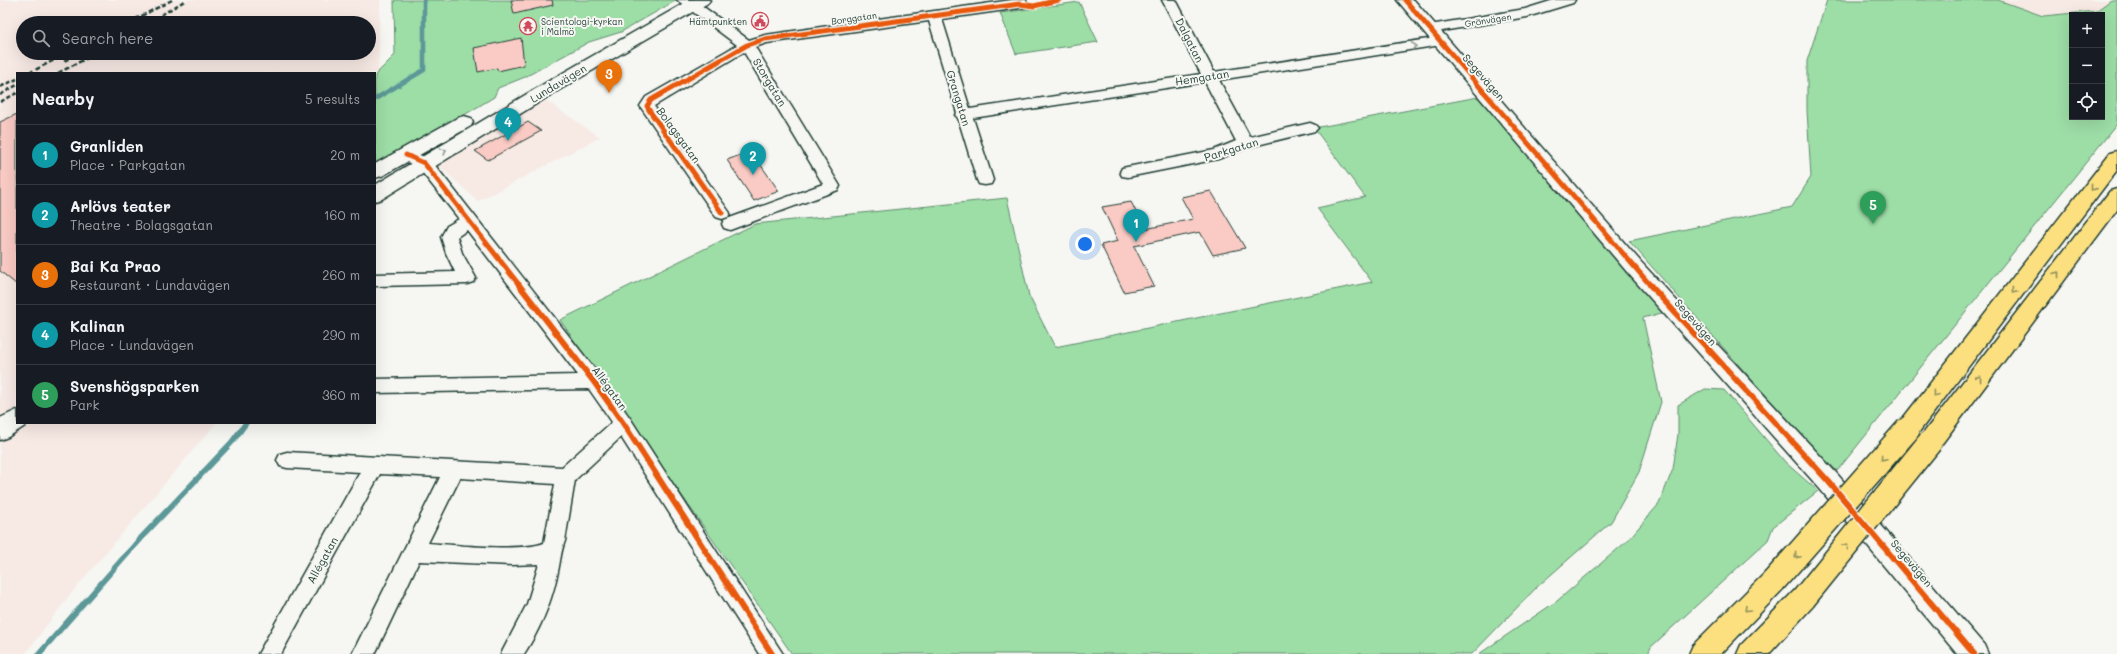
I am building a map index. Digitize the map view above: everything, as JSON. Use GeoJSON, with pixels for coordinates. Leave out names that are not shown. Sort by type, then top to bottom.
{"type":"FeatureCollection","features":[{"type":"Feature","properties":{"kind":"highway"},"geometry":{"type":"LineString","coordinates":[[1703,654],[1774,582],[1908,428],[2117,157]]}},
{"type":"Feature","properties":{"kind":"highway"},"geometry":{"type":"LineString","coordinates":[[1751,654],[1804,598],[1930,442],[2117,196]]}},
{"type":"Feature","properties":{"kind":"main road","name":"Segevägen"},"geometry":{"type":"LineString","coordinates":[[1405,0],[1639,272],[1843,498],[1974,654]]}},
{"type":"Feature","properties":{"kind":"main road","name":"Lundavägen"},"geometry":{"type":"LineString","coordinates":[[376,171],[690,1]]}},
{"type":"Feature","properties":{"kind":"main road","name":"Lundavägen"},"geometry":{"type":"LineString","coordinates":[[376,193],[424,163],[650,29],[690,1]]}},
{"type":"Feature","properties":{"kind":"main road"},"geometry":{"type":"LineString","coordinates":[[0,413],[16,404]]}},
{"type":"Feature","properties":{"kind":"main road"},"geometry":{"type":"LineString","coordinates":[[0,430],[16,420]]}},
{"type":"Feature","properties":{"kind":"street","name":"Dalgatan"},"geometry":{"type":"LineString","coordinates":[[1169,0],[1208,76],[1245,143]]}},
{"type":"Feature","properties":{"kind":"street","name":"Grönvägen"},"geometry":{"type":"LineString","coordinates":[[1435,35],[1533,12],[1568,0]]}},
{"type":"Feature","properties":{"kind":"street","name":"Storgatan"},"geometry":{"type":"LineString","coordinates":[[690,1],[748,45],[832,186]]}},
{"type":"Feature","properties":{"kind":"street","name":"Borggatan"},"geometry":{"type":"LineString","coordinates":[[748,45],[764,39],[934,16],[1020,2]]}},
{"type":"Feature","properties":{"kind":"street","name":"Grangatan"},"geometry":{"type":"LineString","coordinates":[[934,16],[963,115],[985,180]]}},
{"type":"Feature","properties":{"kind":"street","name":"Hemgatan"},"geometry":{"type":"LineString","coordinates":[[963,115],[1208,76],[1387,50],[1435,35]]}},
{"type":"Feature","properties":{"kind":"street","name":"Bolagsgatan"},"geometry":{"type":"LineString","coordinates":[[748,45],[651,100],[647,106],[726,218],[832,186]]}},
{"type":"Feature","properties":{"kind":"street","name":"Parkgatan"},"geometry":{"type":"LineString","coordinates":[[1128,172],[1218,154],[1245,143],[1310,128]]}},
{"type":"Feature","properties":{"kind":"street","name":"Allégatan"},"geometry":{"type":"LineString","coordinates":[[406,155],[424,163],[594,382],[623,423],[772,654]]}},
{"type":"Feature","properties":{"kind":"street"},"geometry":{"type":"LineString","coordinates":[[376,280],[467,278],[454,253],[449,238],[453,230],[469,221]]}},
{"type":"Feature","properties":{"kind":"street","name":"Allégatan"},"geometry":{"type":"LineString","coordinates":[[376,386],[594,382]]}},
{"type":"Feature","properties":{"kind":"street","name":"Allégatan"},"geometry":{"type":"LineString","coordinates":[[566,476],[623,423]]}},
{"type":"Feature","properties":{"kind":"street"},"geometry":{"type":"LineString","coordinates":[[287,460],[453,471],[566,476],[555,541],[551,549],[549,571],[540,600],[524,636],[512,654]]}},
{"type":"Feature","properties":{"kind":"street","name":"Allégatan"},"geometry":{"type":"LineString","coordinates":[[269,654],[374,466]]}},
{"type":"Feature","properties":{"kind":"street"},"geometry":{"type":"LineString","coordinates":[[363,654],[453,471]]}},
{"type":"Feature","properties":{"kind":"street"},"geometry":{"type":"LineString","coordinates":[[413,552],[512,556],[537,555],[551,549]]}},
{"type":"Feature","properties":{"kind":"shaded area"},"geometry":{"type":"Polygon","coordinates":[[[0,0],[380,0],[378,84],[376,85],[376,72],[16,72],[16,424],[215,424],[68,597],[25,654],[0,654],[0,0]]]}},
{"type":"Feature","properties":{"kind":"shaded area"},"geometry":{"type":"Polygon","coordinates":[[[1998,0],[2112,0],[2098,11],[2069,12],[2069,14],[2043,16],[1998,0]]]}},
{"type":"Feature","properties":{"kind":"shaded area"},"geometry":{"type":"Polygon","coordinates":[[[543,99],[600,137],[478,201],[439,166],[543,99]]]}},
{"type":"Feature","properties":{"kind":"green space"},"geometry":{"type":"Polygon","coordinates":[[[394,0],[677,0],[621,32],[589,42],[525,77],[498,88],[494,97],[376,168],[376,74],[395,55],[394,0]]]}},
{"type":"Feature","properties":{"kind":"green space"},"geometry":{"type":"Polygon","coordinates":[[[1827,0],[1998,0],[2043,16],[2069,14],[2069,120],[2105,120],[2105,12],[2085,12],[2096,11],[2111,0],[2117,0],[2117,124],[1837,471],[1829,463],[1827,465],[1629,241],[1792,207],[1811,177],[1807,110],[1807,61],[1827,0]]]}},
{"type":"Feature","properties":{"kind":"green space"},"geometry":{"type":"Polygon","coordinates":[[[1079,2],[1098,42],[1016,54],[1000,13],[1079,2]]]}},
{"type":"Feature","properties":{"kind":"green space"},"geometry":{"type":"Polygon","coordinates":[[[1478,97],[1665,312],[1643,318],[1661,402],[1639,472],[1611,522],[1537,587],[1472,654],[792,654],[560,320],[755,224],[1007,198],[1029,296],[1055,347],[1372,282],[1317,208],[1365,197],[1314,128],[1478,97]]]}},
{"type":"Feature","properties":{"kind":"green space"},"geometry":{"type":"Polygon","coordinates":[[[1705,389],[1724,390],[1786,463],[1818,491],[1773,527],[1768,540],[1651,647],[1648,654],[1479,654],[1557,601],[1627,541],[1659,504],[1673,469],[1678,434],[1678,405],[1705,389]]]}},
{"type":"Feature","properties":{"kind":"building"},"geometry":{"type":"Polygon","coordinates":[[[511,0],[552,0],[553,5],[514,14],[511,0]]]}},
{"type":"Feature","properties":{"kind":"building","name":"Scientologi-kyrkan i Malmö"},"geometry":{"type":"Polygon","coordinates":[[[521,38],[524,65],[498,71],[497,68],[478,72],[474,48],[521,38]]]}},
{"type":"Feature","properties":{"kind":"building"},"geometry":{"type":"Polygon","coordinates":[[[16,114],[16,284],[0,271],[0,122],[16,114]]]}},
{"type":"Feature","properties":{"kind":"building"},"geometry":{"type":"Polygon","coordinates":[[[528,122],[541,131],[488,160],[475,151],[528,122]]]}},
{"type":"Feature","properties":{"kind":"building"},"geometry":{"type":"Polygon","coordinates":[[[751,151],[779,191],[754,201],[727,160],[751,151]]]}},
{"type":"Feature","properties":{"kind":"building"},"geometry":{"type":"Polygon","coordinates":[[[1211,191],[1245,248],[1213,255],[1200,232],[1134,246],[1154,286],[1124,292],[1101,245],[1118,241],[1102,207],[1131,202],[1145,229],[1193,219],[1181,197],[1211,191]]]}},
{"type":"Feature","properties":{"kind":"waterway"},"geometry":{"type":"LineString","coordinates":[[376,98],[424,70],[424,0]]}},
{"type":"Feature","properties":{"kind":"waterway"},"geometry":{"type":"LineString","coordinates":[[39,654],[139,540],[232,442],[245,424]]}},
{"type":"Feature","properties":{"kind":"railway"},"geometry":{"type":"LineString","coordinates":[[141,16],[172,0]]}},
{"type":"Feature","properties":{"kind":"railway"},"geometry":{"type":"LineString","coordinates":[[160,16],[186,0]]}},
{"type":"Feature","properties":{"kind":"railway"},"geometry":{"type":"LineString","coordinates":[[31,72],[54,60]]}},
{"type":"Feature","properties":{"kind":"railway"},"geometry":{"type":"LineString","coordinates":[[60,72],[83,60]]}},
{"type":"Feature","properties":{"kind":"railway"},"geometry":{"type":"LineString","coordinates":[[0,87],[16,79]]}},
{"type":"Feature","properties":{"kind":"railway"},"geometry":{"type":"LineString","coordinates":[[0,95],[16,86]]}},
{"type":"Feature","properties":{"kind":"railway"},"geometry":{"type":"LineString","coordinates":[[0,102],[16,94]]}},
{"type":"Feature","properties":{"kind":"cycle path"},"geometry":{"type":"LineString","coordinates":[[722,213],[649,110],[647,106],[651,100],[747,45],[765,39],[1020,4],[1029,6],[1040,5],[1059,0]]}},
{"type":"Feature","properties":{"kind":"cycle path"},"geometry":{"type":"LineString","coordinates":[[1405,0],[1634,267],[1723,367],[1829,482],[1974,654]]}},
{"type":"Feature","properties":{"kind":"cycle path"},"geometry":{"type":"LineString","coordinates":[[406,155],[424,163],[429,169],[594,382],[623,423],[772,654]]}},
{"type":"Feature","properties":{"kind":"place","name":"Hämtpunkten"},"geometry":{"type":"Point","coordinates":[760,21]}},
{"type":"Feature","properties":{"kind":"place","name":"Scientologi-kyrkan i Malmö"},"geometry":{"type":"Point","coordinates":[528,26]}},
{"type":"Feature","properties":{"kind":"place","name":"Bai Ka Prao"},"geometry":{"type":"Point","coordinates":[609,93]}},
{"type":"Feature","properties":{"kind":"place","name":"Kalinan"},"geometry":{"type":"Point","coordinates":[508,141]}},
{"type":"Feature","properties":{"kind":"place","name":"Arlövs teater"},"geometry":{"type":"Point","coordinates":[753,175]}},
{"type":"Feature","properties":{"kind":"place","name":"Svenshögsparken"},"geometry":{"type":"Point","coordinates":[1873,224]}},
{"type":"Feature","properties":{"kind":"place","name":"Granliden"},"geometry":{"type":"Point","coordinates":[1136,242]}}]}
